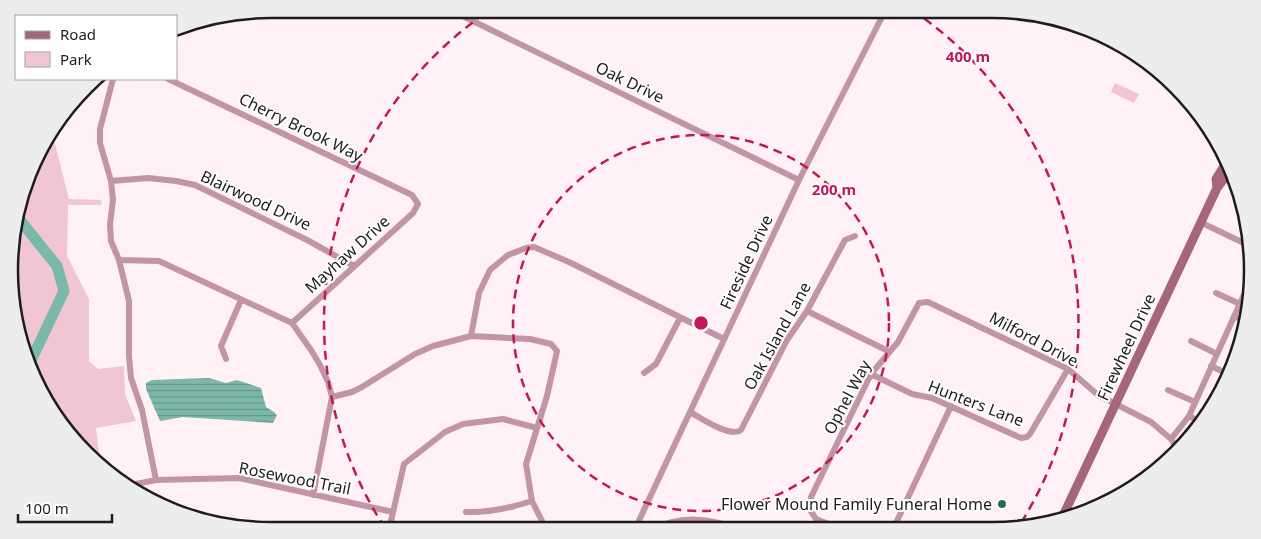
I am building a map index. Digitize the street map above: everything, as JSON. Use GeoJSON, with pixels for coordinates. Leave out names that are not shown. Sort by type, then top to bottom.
{"type":"FeatureCollection","features":[{"type":"Feature","properties":{"kind":"street","name":"Oak Drive"},"geometry":{"type":"LineString","coordinates":[[466,18],[799,180]]}},
{"type":"Feature","properties":{"kind":"street","name":"Fireside Drive"},"geometry":{"type":"LineString","coordinates":[[638,522],[799,180],[881,18]]}},
{"type":"Feature","properties":{"kind":"street"},"geometry":{"type":"LineString","coordinates":[[113,80],[100,129],[100,143],[111,181],[113,200],[110,224],[111,241],[119,260],[129,301],[131,378],[142,410],[156,480]]}},
{"type":"Feature","properties":{"kind":"street","name":"Cherry Brook Way"},"geometry":{"type":"LineString","coordinates":[[170,80],[412,195],[418,204]]}},
{"type":"Feature","properties":{"kind":"street","name":"Firewheel Drive"},"geometry":{"type":"LineString","coordinates":[[1217,188],[1216,179],[1222,168]]}},
{"type":"Feature","properties":{"kind":"street","name":"Firewheel Drive"},"geometry":{"type":"LineString","coordinates":[[1066,510],[1217,188],[1226,177]]}},
{"type":"Feature","properties":{"kind":"street","name":"Blairwood Drive"},"geometry":{"type":"LineString","coordinates":[[111,181],[148,178],[195,185],[307,240],[354,266]]}},
{"type":"Feature","properties":{"kind":"street","name":"Mayhaw Drive"},"geometry":{"type":"LineString","coordinates":[[292,323],[413,213],[418,204]]}},
{"type":"Feature","properties":{"kind":"street"},"geometry":{"type":"LineString","coordinates":[[1202,223],[1242,242]]}},
{"type":"Feature","properties":{"kind":"street","name":"Oak Island Lane"},"geometry":{"type":"LineString","coordinates":[[690,412],[733,433],[741,430],[787,340],[807,312],[845,240],[855,236]]}},
{"type":"Feature","properties":{"kind":"street"},"geometry":{"type":"LineString","coordinates":[[471,336],[479,292],[490,270],[508,255],[534,247],[724,339]]}},
{"type":"Feature","properties":{"kind":"street"},"geometry":{"type":"LineString","coordinates":[[119,260],[159,262],[292,323],[320,366],[328,382],[332,397],[313,495]]}},
{"type":"Feature","properties":{"kind":"street"},"geometry":{"type":"LineString","coordinates":[[1171,439],[1189,416],[1240,304],[1216,292]]}},
{"type":"Feature","properties":{"kind":"street"},"geometry":{"type":"LineString","coordinates":[[226,360],[220,346],[241,300]]}},
{"type":"Feature","properties":{"kind":"street","name":"Milford Drive"},"geometry":{"type":"LineString","coordinates":[[919,303],[928,302],[1068,370],[1098,395],[1151,422],[1174,444]]}},
{"type":"Feature","properties":{"kind":"street","name":"Ophel Way"},"geometry":{"type":"LineString","coordinates":[[824,522],[816,519],[810,510],[811,497],[872,374],[898,342],[919,303]]}},
{"type":"Feature","properties":{"kind":"street"},"geometry":{"type":"LineString","coordinates":[[807,312],[888,352]]}},
{"type":"Feature","properties":{"kind":"street"},"geometry":{"type":"LineString","coordinates":[[1234,316],[1239,318]]}},
{"type":"Feature","properties":{"kind":"street"},"geometry":{"type":"LineString","coordinates":[[644,373],[656,364],[680,318]]}},
{"type":"Feature","properties":{"kind":"street"},"geometry":{"type":"LineString","coordinates":[[332,397],[352,392],[362,387],[415,354],[433,346],[471,336],[530,339],[552,344],[557,351],[556,357],[547,396],[526,464],[532,501],[542,522]]}},
{"type":"Feature","properties":{"kind":"street"},"geometry":{"type":"LineString","coordinates":[[1192,341],[1217,354]]}},
{"type":"Feature","properties":{"kind":"street"},"geometry":{"type":"LineString","coordinates":[[1211,366],[1222,371]]}},
{"type":"Feature","properties":{"kind":"street","name":"Hunters Lane"},"geometry":{"type":"LineString","coordinates":[[872,374],[912,394],[932,398],[1021,438],[1027,437],[1030,434],[1068,370]]}},
{"type":"Feature","properties":{"kind":"street"},"geometry":{"type":"LineString","coordinates":[[1168,390],[1195,402]]}},
{"type":"Feature","properties":{"kind":"street"},"geometry":{"type":"LineString","coordinates":[[896,522],[951,406]]}},
{"type":"Feature","properties":{"kind":"street"},"geometry":{"type":"LineString","coordinates":[[1189,416],[1194,419]]}},
{"type":"Feature","properties":{"kind":"street"},"geometry":{"type":"LineString","coordinates":[[391,522],[404,464],[445,432],[463,424],[503,419],[537,428]]}},
{"type":"Feature","properties":{"kind":"street","name":"Rosewood Trail"},"geometry":{"type":"LineString","coordinates":[[137,484],[156,480],[239,478],[393,512]]}},
{"type":"Feature","properties":{"kind":"street"},"geometry":{"type":"LineString","coordinates":[[466,512],[482,513],[532,501]]}},
{"type":"Feature","properties":{"kind":"street"},"geometry":{"type":"LineString","coordinates":[[671,522],[694,518],[721,522]]}},
{"type":"Feature","properties":{"kind":"green space"},"geometry":{"type":"Polygon","coordinates":[[[1115,83],[1139,94],[1134,103],[1111,92],[1115,83]]]}},
{"type":"Feature","properties":{"kind":"green space"},"geometry":{"type":"Polygon","coordinates":[[[54,139],[69,199],[101,200],[102,205],[68,205],[67,256],[89,299],[89,361],[98,369],[124,366],[125,394],[136,421],[96,428],[99,456],[80,436],[51,396],[31,351],[22,319],[18,286],[18,253],[22,220],[31,188],[43,158],[54,139]]]}},
{"type":"Feature","properties":{"kind":"shaded area"},"geometry":{"type":"Polygon","coordinates":[[[209,378],[226,383],[237,380],[261,388],[266,407],[277,415],[273,423],[183,417],[160,421],[146,389],[146,383],[152,380],[209,378]]]}},
{"type":"Feature","properties":{"kind":"waterway"},"geometry":{"type":"LineString","coordinates":[[22,222],[57,266],[64,291],[33,356]]}},
{"type":"Feature","properties":{"kind":"place","name":"Flower Mound Family Funeral Home"},"geometry":{"type":"Point","coordinates":[1002,504]}}]}
